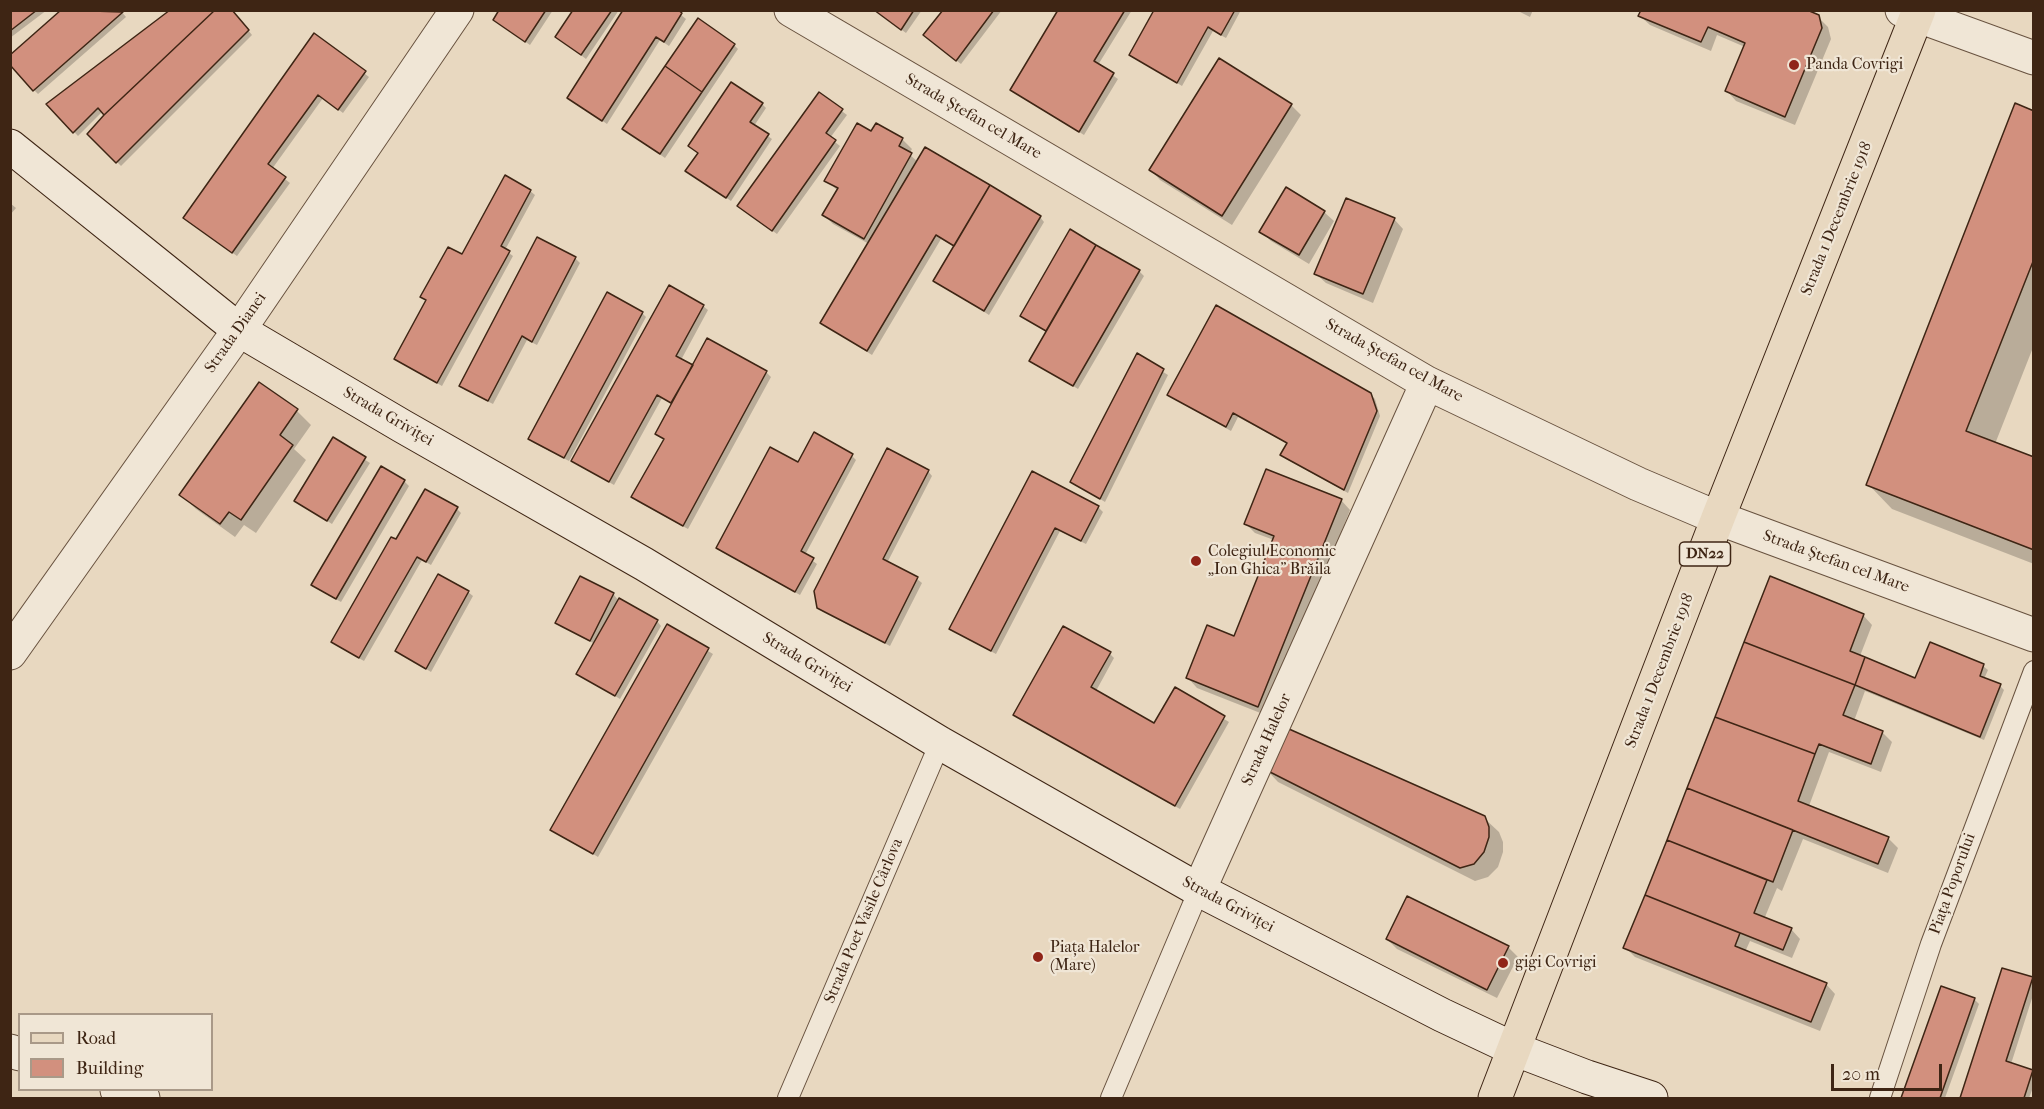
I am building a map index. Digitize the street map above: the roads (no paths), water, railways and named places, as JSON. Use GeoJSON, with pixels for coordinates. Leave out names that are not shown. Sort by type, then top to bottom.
{"type":"FeatureCollection","features":[{"type":"Feature","properties":{"kind":"main road","name":"Strada 1 Decembrie 1918"},"geometry":{"type":"LineString","coordinates":[[1495,1098],[1913,12]]}},
{"type":"Feature","properties":{"kind":"street","name":"Strada Dianei"},"geometry":{"type":"LineString","coordinates":[[10,653],[239,330],[458,10]]}},
{"type":"Feature","properties":{"kind":"street","name":"Strada Ștefan cel Mare"},"geometry":{"type":"LineString","coordinates":[[791,10],[1427,383],[1638,484],[1718,518],[2034,635]]}},
{"type":"Feature","properties":{"kind":"street"},"geometry":{"type":"LineString","coordinates":[[1913,12],[2034,58]]}},
{"type":"Feature","properties":{"kind":"street","name":"Strada Griviței"},"geometry":{"type":"LineString","coordinates":[[10,146],[239,330],[644,564],[940,744],[1199,890],[1442,1014],[1514,1049],[1651,1098]]}},
{"type":"Feature","properties":{"kind":"street","name":"Strada Halelor"},"geometry":{"type":"LineString","coordinates":[[1199,890],[1427,383]]}},
{"type":"Feature","properties":{"kind":"street"},"geometry":{"type":"LineString","coordinates":[[123,1091],[143,1098]]}},
{"type":"Feature","properties":{"kind":"lane","name":"Piața Poporului"},"geometry":{"type":"LineString","coordinates":[[1880,1098],[1939,922],[2034,671]]}},
{"type":"Feature","properties":{"kind":"lane","name":"Strada Poet Vasile Cârlova"},"geometry":{"type":"LineString","coordinates":[[788,1098],[940,744]]}},
{"type":"Feature","properties":{"kind":"lane","name":"Strada Halelor"},"geometry":{"type":"LineString","coordinates":[[1111,1098],[1199,890]]}},
{"type":"Feature","properties":{"kind":"place","name":"Panda Covrigi"},"geometry":{"type":"Point","coordinates":[1794,65]}},
{"type":"Feature","properties":{"kind":"place","name":"Colegiul Economic „Ion Ghica” Brăila"},"geometry":{"type":"Point","coordinates":[1196,561]}},
{"type":"Feature","properties":{"kind":"place","name":"Piața Halelor (Mare)"},"geometry":{"type":"Point","coordinates":[1038,957]}},
{"type":"Feature","properties":{"kind":"place","name":"gigi Covrigi"},"geometry":{"type":"Point","coordinates":[1503,963]}}]}
